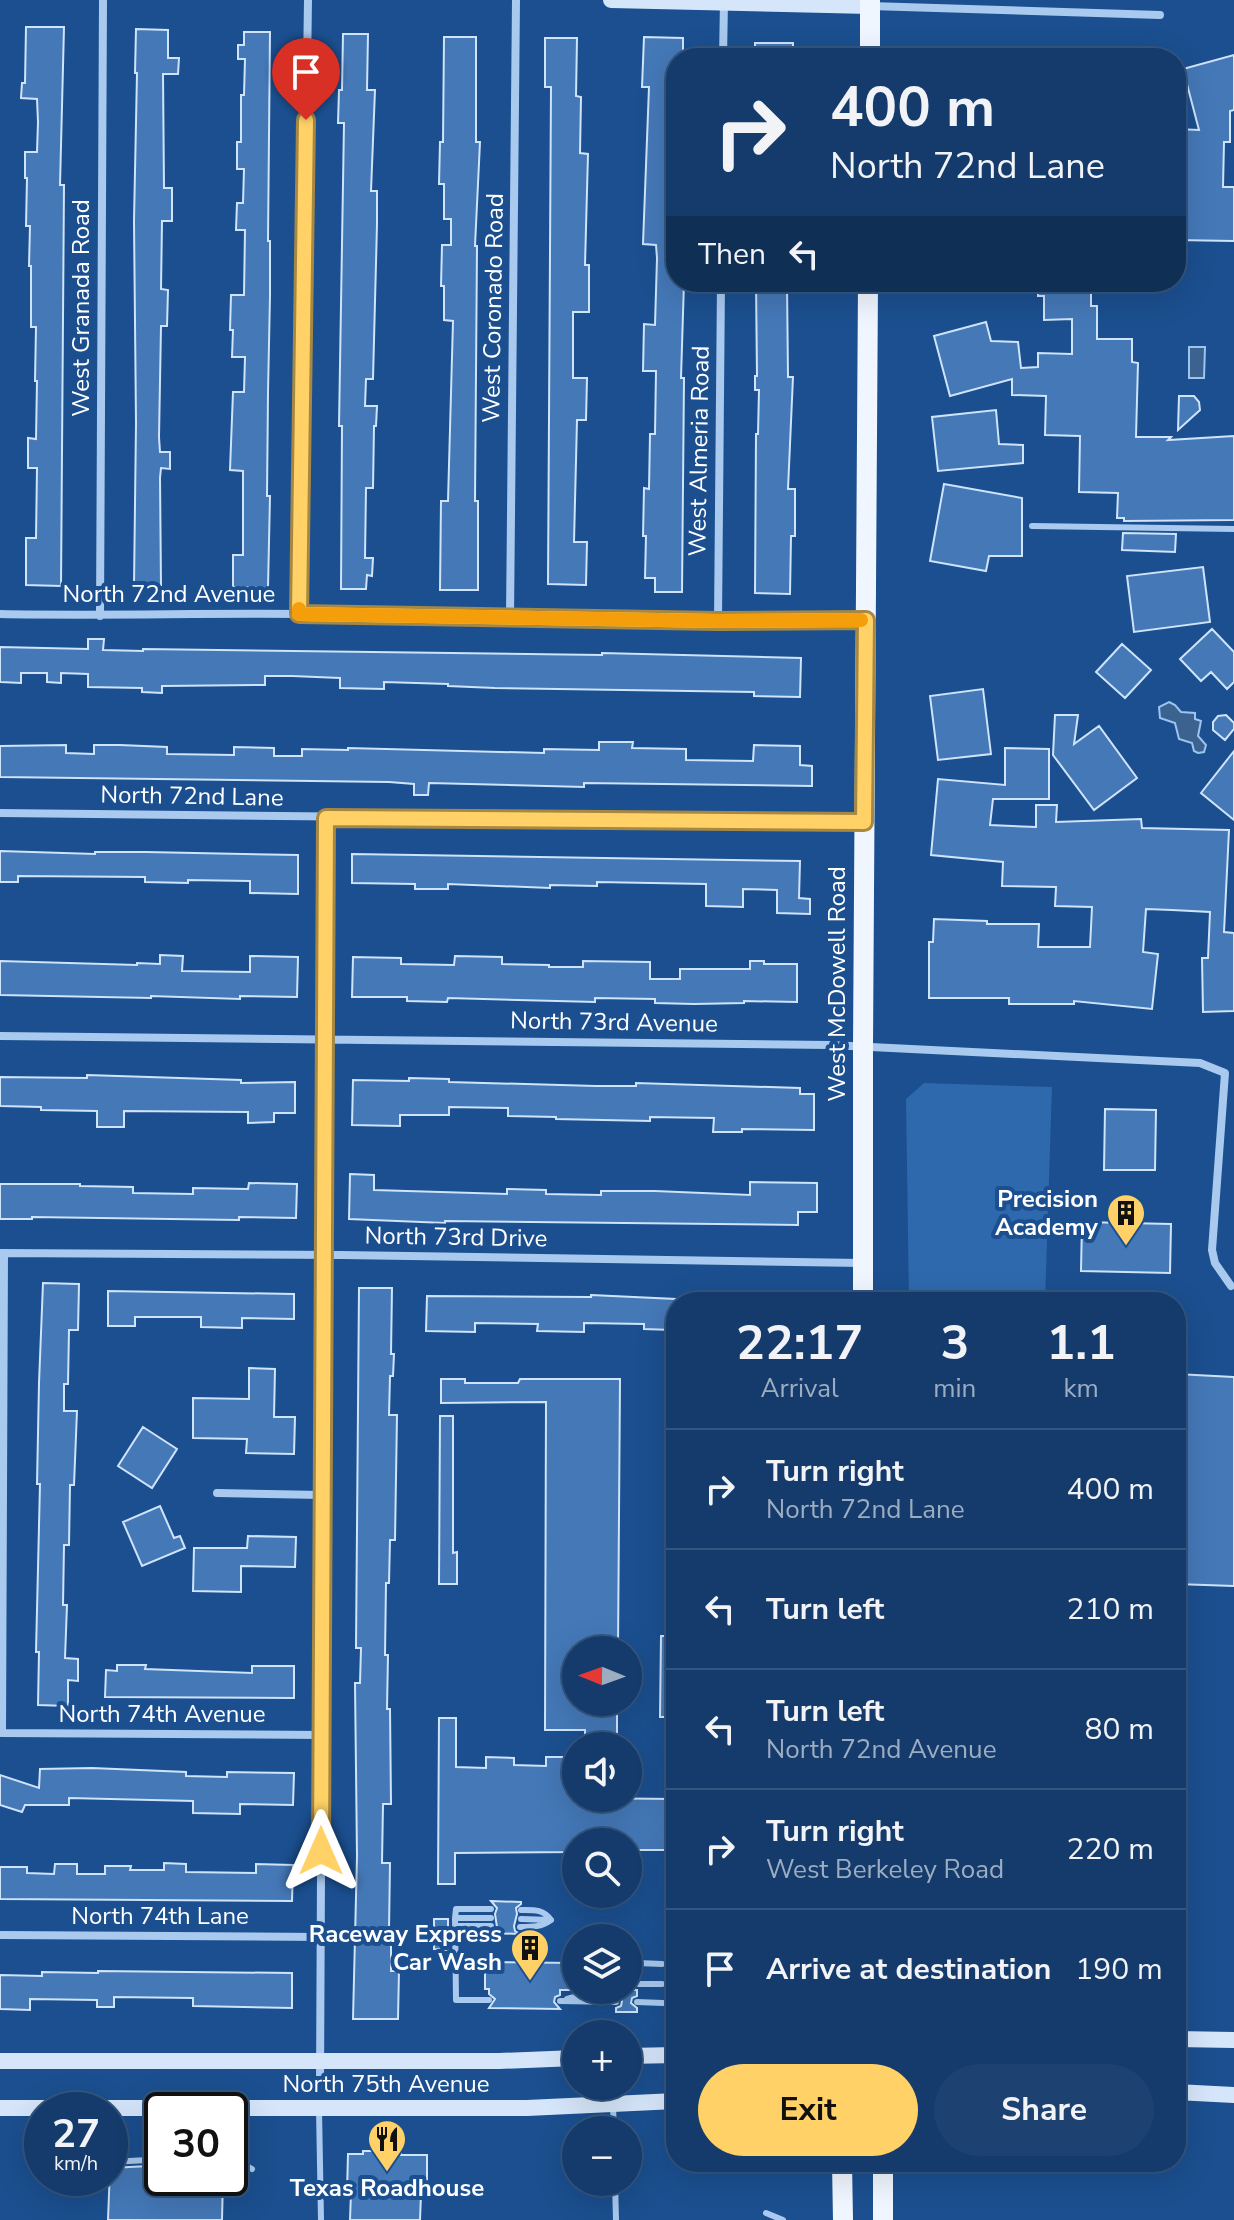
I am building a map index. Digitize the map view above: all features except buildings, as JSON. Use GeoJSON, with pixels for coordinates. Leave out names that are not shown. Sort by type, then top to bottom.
{"type":"FeatureCollection","features":[{"type":"Feature","properties":{"kind":"main road"},"geometry":{"type":"LineString","coordinates":[[611,0],[870,3],[870,48]]}},
{"type":"Feature","properties":{"kind":"main road","name":"West McDowell Road"},"geometry":{"type":"LineString","coordinates":[[863,1292],[868,292]]}},
{"type":"Feature","properties":{"kind":"main road"},"geometry":{"type":"LineString","coordinates":[[1186,2039],[1234,2040]]}},
{"type":"Feature","properties":{"kind":"main road"},"geometry":{"type":"LineString","coordinates":[[642,2056],[666,2055]]}},
{"type":"Feature","properties":{"kind":"main road","name":"North 75th Avenue"},"geometry":{"type":"LineString","coordinates":[[0,2061],[320,2062],[562,2058]]}},
{"type":"Feature","properties":{"kind":"main road"},"geometry":{"type":"LineString","coordinates":[[1186,2092],[1234,2094]]}},
{"type":"Feature","properties":{"kind":"main road","name":"North 75th Avenue"},"geometry":{"type":"LineString","coordinates":[[0,2108],[527,2108],[666,2102]]}},
{"type":"Feature","properties":{"kind":"main road"},"geometry":{"type":"LineString","coordinates":[[842,2172],[843,2220]]}},
{"type":"Feature","properties":{"kind":"main road"},"geometry":{"type":"LineString","coordinates":[[883,2172],[883,2220]]}},
{"type":"Feature","properties":{"kind":"street","name":"West Granada Road"},"geometry":{"type":"LineString","coordinates":[[100,616],[103,0]]}},
{"type":"Feature","properties":{"kind":"street"},"geometry":{"type":"LineString","coordinates":[[299,614],[308,0]]}},
{"type":"Feature","properties":{"kind":"street","name":"West Coronado Road"},"geometry":{"type":"LineString","coordinates":[[510,617],[516,0]]}},
{"type":"Feature","properties":{"kind":"street"},"geometry":{"type":"LineString","coordinates":[[723,48],[724,1]]}},
{"type":"Feature","properties":{"kind":"street"},"geometry":{"type":"LineString","coordinates":[[870,3],[1160,15]]}},
{"type":"Feature","properties":{"kind":"street","name":"West Almeria Road"},"geometry":{"type":"LineString","coordinates":[[718,621],[721,292]]}},
{"type":"Feature","properties":{"kind":"street","name":"North 72nd Avenue"},"geometry":{"type":"LineString","coordinates":[[0,614],[866,620]]}},
{"type":"Feature","properties":{"kind":"street","name":"North 72nd Lane"},"geometry":{"type":"LineString","coordinates":[[0,813],[864,822]]}},
{"type":"Feature","properties":{"kind":"street"},"geometry":{"type":"LineString","coordinates":[[320,2085],[326,818]]}},
{"type":"Feature","properties":{"kind":"street","name":"North 73rd Avenue"},"geometry":{"type":"LineString","coordinates":[[0,1036],[863,1046],[1200,1063],[1225,1073],[1212,1250],[1215,1263],[1231,1286]]}},
{"type":"Feature","properties":{"kind":"street"},"geometry":{"type":"LineString","coordinates":[[2,1253],[2,1733]]}},
{"type":"Feature","properties":{"kind":"street","name":"North 73rd Drive"},"geometry":{"type":"LineString","coordinates":[[2,1253],[863,1263]]}},
{"type":"Feature","properties":{"kind":"street"},"geometry":{"type":"LineString","coordinates":[[217,1493],[322,1495]]}},
{"type":"Feature","properties":{"kind":"street","name":"North 74th Avenue"},"geometry":{"type":"LineString","coordinates":[[2,1733],[322,1735]]}},
{"type":"Feature","properties":{"kind":"street","name":"North 74th Lane"},"geometry":{"type":"LineString","coordinates":[[0,1935],[320,1937]]}},
{"type":"Feature","properties":{"kind":"lane"},"geometry":{"type":"LineString","coordinates":[[1032,526],[1234,529]]}},
{"type":"Feature","properties":{"kind":"lane"},"geometry":{"type":"LineString","coordinates":[[489,2000],[456,2000],[455,1922],[456,1909],[491,1909]]}},
{"type":"Feature","properties":{"kind":"lane"},"geometry":{"type":"LineString","coordinates":[[521,1910],[540,1910],[551,1920]]}},
{"type":"Feature","properties":{"kind":"lane"},"geometry":{"type":"LineString","coordinates":[[455,1922],[491,1918]]}},
{"type":"Feature","properties":{"kind":"lane"},"geometry":{"type":"LineString","coordinates":[[521,1919],[551,1920]]}},
{"type":"Feature","properties":{"kind":"lane"},"geometry":{"type":"LineString","coordinates":[[520,1927],[536,1927],[551,1920]]}},
{"type":"Feature","properties":{"kind":"lane"},"geometry":{"type":"LineString","coordinates":[[455,1922],[491,1926]]}},
{"type":"Feature","properties":{"kind":"lane"},"geometry":{"type":"LineString","coordinates":[[642,1963],[662,1964]]}},
{"type":"Feature","properties":{"kind":"lane"},"geometry":{"type":"LineString","coordinates":[[642,1984],[662,1984]]}},
{"type":"Feature","properties":{"kind":"lane"},"geometry":{"type":"LineString","coordinates":[[642,2002],[663,2003]]}},
{"type":"Feature","properties":{"kind":"lane"},"geometry":{"type":"LineString","coordinates":[[613,2105],[613,2116]]}},
{"type":"Feature","properties":{"kind":"lane"},"geometry":{"type":"LineString","coordinates":[[319,2109],[321,2220]]}},
{"type":"Feature","properties":{"kind":"lane"},"geometry":{"type":"LineString","coordinates":[[248,2167],[252,2169]]}},
{"type":"Feature","properties":{"kind":"lane"},"geometry":{"type":"LineString","coordinates":[[615,2196],[616,2220]]}},
{"type":"Feature","properties":{"kind":"lane"},"geometry":{"type":"LineString","coordinates":[[766,2213],[783,2220]]}},
{"type":"Feature","properties":{"kind":"shaded area"},"geometry":{"type":"Polygon","coordinates":[[[1189,347],[1205,347],[1204,378],[1189,378],[1189,347]]]}},
{"type":"Feature","properties":{"kind":"shaded area"},"geometry":{"type":"Polygon","coordinates":[[[1169,702],[1181,712],[1195,713],[1195,719],[1201,721],[1198,736],[1206,745],[1204,752],[1194,751],[1192,743],[1179,739],[1175,723],[1160,718],[1159,707],[1169,702]]]}},
{"type":"Feature","properties":{"kind":"shaded area"},"geometry":{"type":"Polygon","coordinates":[[[924,1083],[1052,1087],[1045,1292],[909,1292],[906,1099],[924,1083]]]}},
{"type":"Feature","properties":{"kind":"slow traffic"},"geometry":{"type":"LineString","coordinates":[[299,609],[299,614],[718,621],[861,620]]}},
{"type":"Feature","properties":{"kind":"place","name":"Precision Academy"},"geometry":{"type":"Point","coordinates":[1126,1247]}},
{"type":"Feature","properties":{"kind":"place","name":"Raceway Express Car Wash"},"geometry":{"type":"Point","coordinates":[530,1982]}},
{"type":"Feature","properties":{"kind":"place","name":"Texas Roadhouse"},"geometry":{"type":"Point","coordinates":[387,2173]}},
{"type":"Feature","properties":{"kind":"route"},"geometry":{"type":"LineString","coordinates":[[306,120],[299,614],[718,621],[866,620],[864,822],[326,818],[321,1851]]}}]}
